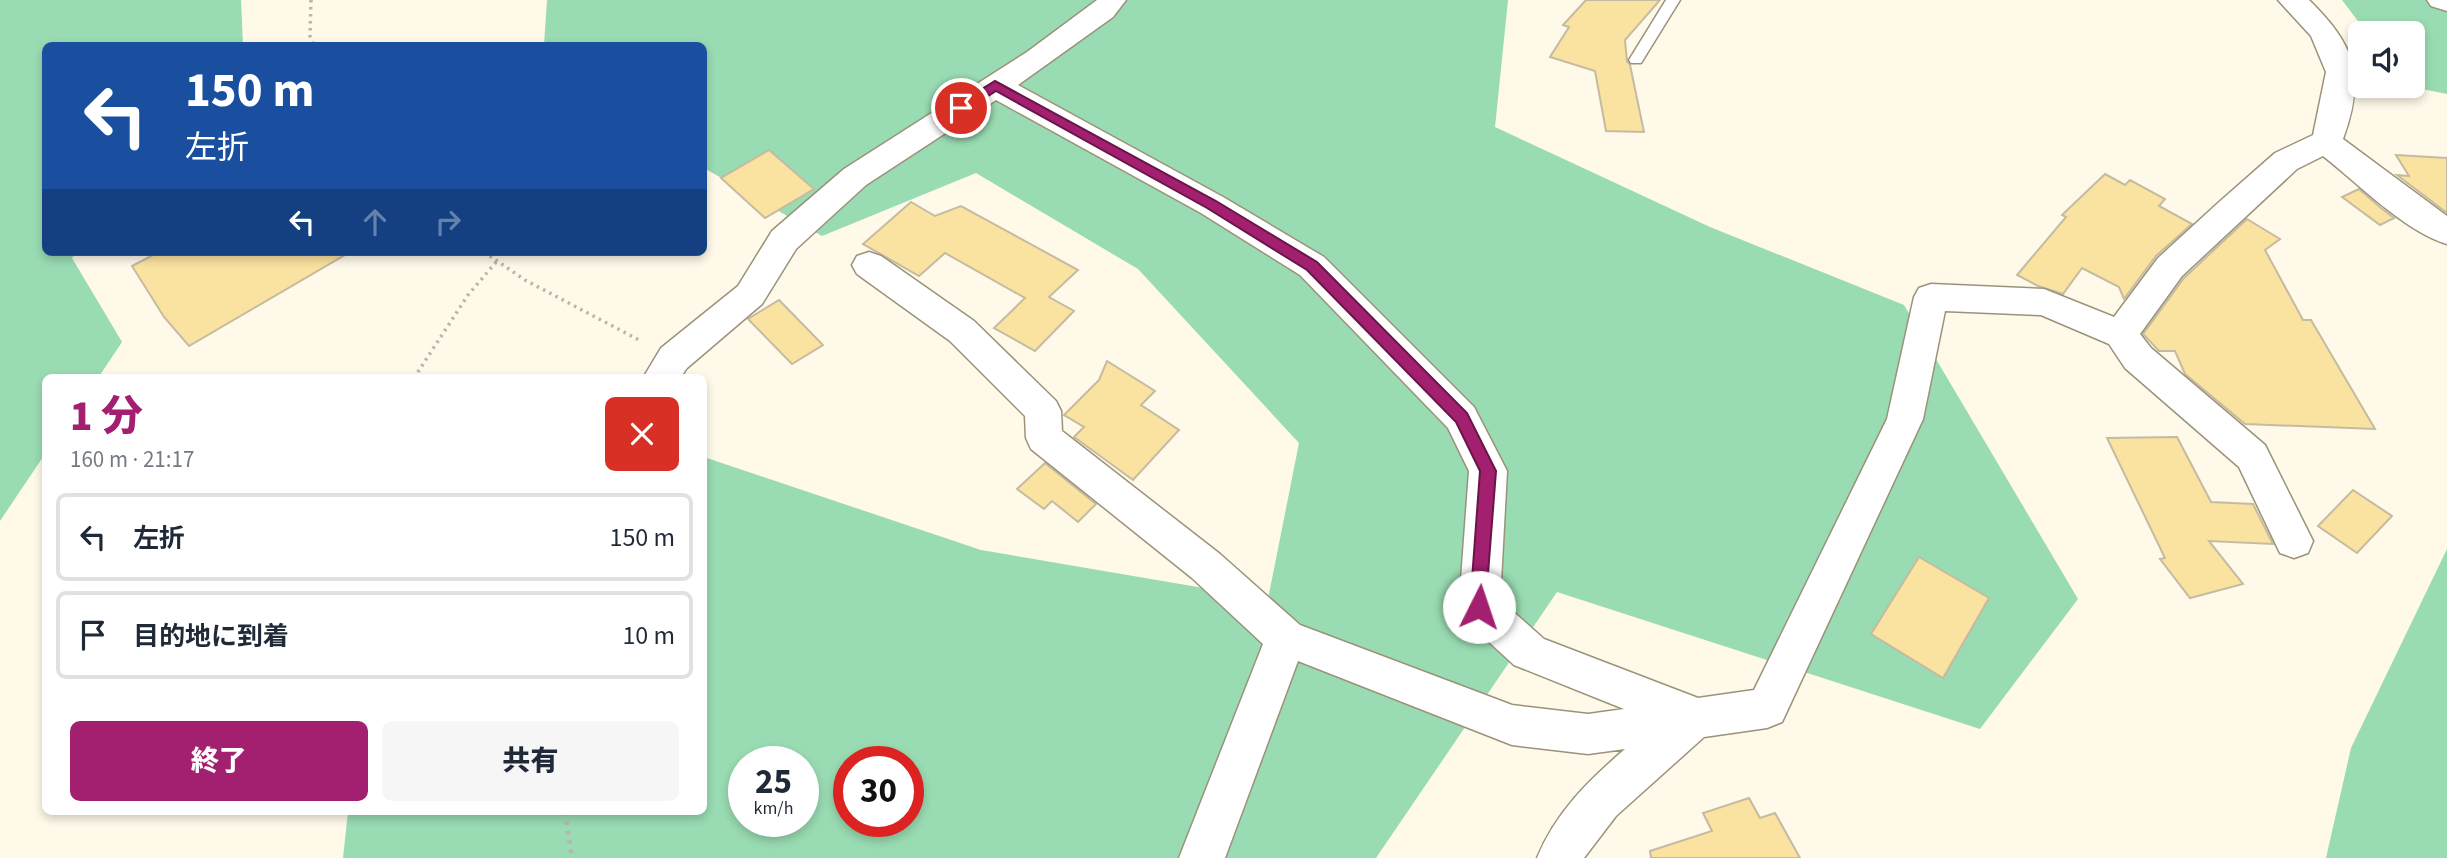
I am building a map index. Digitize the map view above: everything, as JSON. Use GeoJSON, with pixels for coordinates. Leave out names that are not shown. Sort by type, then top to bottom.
{"type":"FeatureCollection","features":[{"type":"Feature","properties":{"kind":"street"},"geometry":{"type":"LineString","coordinates":[[667,368],[750,295],[784,240],[855,177],[995,86],[1092,19],[1112,0]]}},
{"type":"Feature","properties":{"kind":"street"},"geometry":{"type":"LineString","coordinates":[[2121,334],[2170,267],[2229,211],[2286,161],[2326,142],[2332,126],[2341,72],[2324,32],[2292,0]]}},
{"type":"Feature","properties":{"kind":"street"},"geometry":{"type":"LineString","coordinates":[[2441,0],[2447,2]]}},
{"type":"Feature","properties":{"kind":"street"},"geometry":{"type":"LineString","coordinates":[[995,86],[1212,205],[1312,266],[1461,418],[1488,471],[1479,607],[1529,652],[1696,717]]}},
{"type":"Feature","properties":{"kind":"street"},"geometry":{"type":"LineString","coordinates":[[2326,142],[2419,215],[2447,232]]}},
{"type":"Feature","properties":{"kind":"street"},"geometry":{"type":"LineString","coordinates":[[870,265],[962,331],[1043,411],[1044,438],[1206,566],[1286,638],[1512,725],[1588,734],[1767,708],[1905,419],[1931,297],[2044,302],[2121,334],[2138,358],[2252,456],[2294,541]]}},
{"type":"Feature","properties":{"kind":"street"},"geometry":{"type":"LineString","coordinates":[[1202,858],[1286,638]]}},
{"type":"Feature","properties":{"kind":"street"},"geometry":{"type":"LineString","coordinates":[[1560,858],[1566,841],[1621,780],[1696,717]]}},
{"type":"Feature","properties":{"kind":"lane"},"geometry":{"type":"LineString","coordinates":[[1636,60],[1673,0]]}},
{"type":"Feature","properties":{"kind":"path"},"geometry":{"type":"LineString","coordinates":[[311,0],[310,36],[312,42]]}},
{"type":"Feature","properties":{"kind":"path"},"geometry":{"type":"LineString","coordinates":[[490,256],[667,368]]}},
{"type":"Feature","properties":{"kind":"path"},"geometry":{"type":"LineString","coordinates":[[417,374],[468,295],[497,261]]}},
{"type":"Feature","properties":{"kind":"path"},"geometry":{"type":"LineString","coordinates":[[565,815],[572,858]]}},
{"type":"Feature","properties":{"kind":"green space"},"geometry":{"type":"Polygon","coordinates":[[[0,0],[241,0],[243,42],[42,42],[42,256],[74,256],[72,258],[122,342],[101,374],[42,374],[42,458],[0,521],[0,0]]]}},
{"type":"Feature","properties":{"kind":"green space"},"geometry":{"type":"Polygon","coordinates":[[[547,0],[1508,0],[1495,127],[1710,227],[1904,305],[2078,599],[1980,729],[1557,592],[1376,858],[343,858],[348,815],[707,815],[707,458],[981,550],[1268,599],[1299,443],[1138,269],[976,173],[822,236],[707,170],[707,42],[544,42],[547,0]]]}},
{"type":"Feature","properties":{"kind":"green space"},"geometry":{"type":"Polygon","coordinates":[[[2342,0],[2447,0],[2447,94],[2425,90],[2425,21],[2358,21],[2342,0]]]}},
{"type":"Feature","properties":{"kind":"green space"},"geometry":{"type":"Polygon","coordinates":[[[2447,549],[2447,858],[2326,858],[2351,748],[2447,549]]]}},
{"type":"Feature","properties":{"kind":"building"},"geometry":{"type":"Polygon","coordinates":[[[1586,0],[1660,0],[1625,40],[1627,61],[1644,132],[1606,131],[1595,71],[1550,57],[1569,27],[1563,25],[1586,0]]]}},
{"type":"Feature","properties":{"kind":"building"},"geometry":{"type":"Polygon","coordinates":[[[769,150],[814,189],[765,218],[721,178],[769,150]]]}},
{"type":"Feature","properties":{"kind":"building"},"geometry":{"type":"Polygon","coordinates":[[[2396,155],[2447,158],[2447,213],[2397,175],[2409,176],[2396,155]]]}},
{"type":"Feature","properties":{"kind":"building"},"geometry":{"type":"Polygon","coordinates":[[[2105,174],[2125,185],[2130,180],[2165,199],[2159,206],[2192,224],[2156,256],[2124,299],[2119,287],[2082,268],[2063,294],[2038,286],[2017,275],[2066,217],[2062,215],[2105,174]]]}},
{"type":"Feature","properties":{"kind":"building"},"geometry":{"type":"Polygon","coordinates":[[[2359,189],[2394,218],[2380,225],[2342,197],[2359,189]]]}},
{"type":"Feature","properties":{"kind":"building"},"geometry":{"type":"Polygon","coordinates":[[[911,202],[935,216],[961,206],[1078,270],[1049,297],[1074,311],[1035,351],[994,328],[1025,298],[945,253],[919,276],[863,244],[911,202]]]}},
{"type":"Feature","properties":{"kind":"building"},"geometry":{"type":"Polygon","coordinates":[[[2247,219],[2280,239],[2265,250],[2303,320],[2311,320],[2375,429],[2245,424],[2185,374],[2175,351],[2159,351],[2143,334],[2184,278],[2247,219]]]}},
{"type":"Feature","properties":{"kind":"building"},"geometry":{"type":"Polygon","coordinates":[[[151,256],[343,256],[189,346],[164,317],[132,266],[151,256]]]}},
{"type":"Feature","properties":{"kind":"building"},"geometry":{"type":"Polygon","coordinates":[[[779,300],[823,345],[792,364],[748,319],[779,300]]]}},
{"type":"Feature","properties":{"kind":"building"},"geometry":{"type":"Polygon","coordinates":[[[1107,361],[1155,391],[1141,405],[1179,430],[1133,480],[1074,437],[1084,427],[1064,415],[1099,380],[1107,361]]]}},
{"type":"Feature","properties":{"kind":"building"},"geometry":{"type":"Polygon","coordinates":[[[2177,437],[2211,502],[2253,504],[2273,544],[2209,541],[2243,584],[2190,598],[2160,559],[2165,558],[2107,438],[2177,437]]]}},
{"type":"Feature","properties":{"kind":"building"},"geometry":{"type":"Polygon","coordinates":[[[1045,463],[1096,504],[1078,522],[1052,501],[1044,509],[1017,489],[1045,463]]]}},
{"type":"Feature","properties":{"kind":"building"},"geometry":{"type":"Polygon","coordinates":[[[2353,490],[2392,516],[2357,553],[2318,526],[2353,490]]]}},
{"type":"Feature","properties":{"kind":"building"},"geometry":{"type":"Polygon","coordinates":[[[1919,557],[1989,598],[1943,678],[1871,634],[1919,557]]]}},
{"type":"Feature","properties":{"kind":"building"},"geometry":{"type":"Polygon","coordinates":[[[1749,798],[1760,818],[1775,813],[1800,858],[1651,858],[1650,851],[1712,831],[1703,813],[1749,798]]]}},
{"type":"Feature","properties":{"kind":"route"},"geometry":{"type":"LineString","coordinates":[[961,108],[995,86],[1212,205],[1312,266],[1461,418],[1488,471],[1479,607]]}}]}
